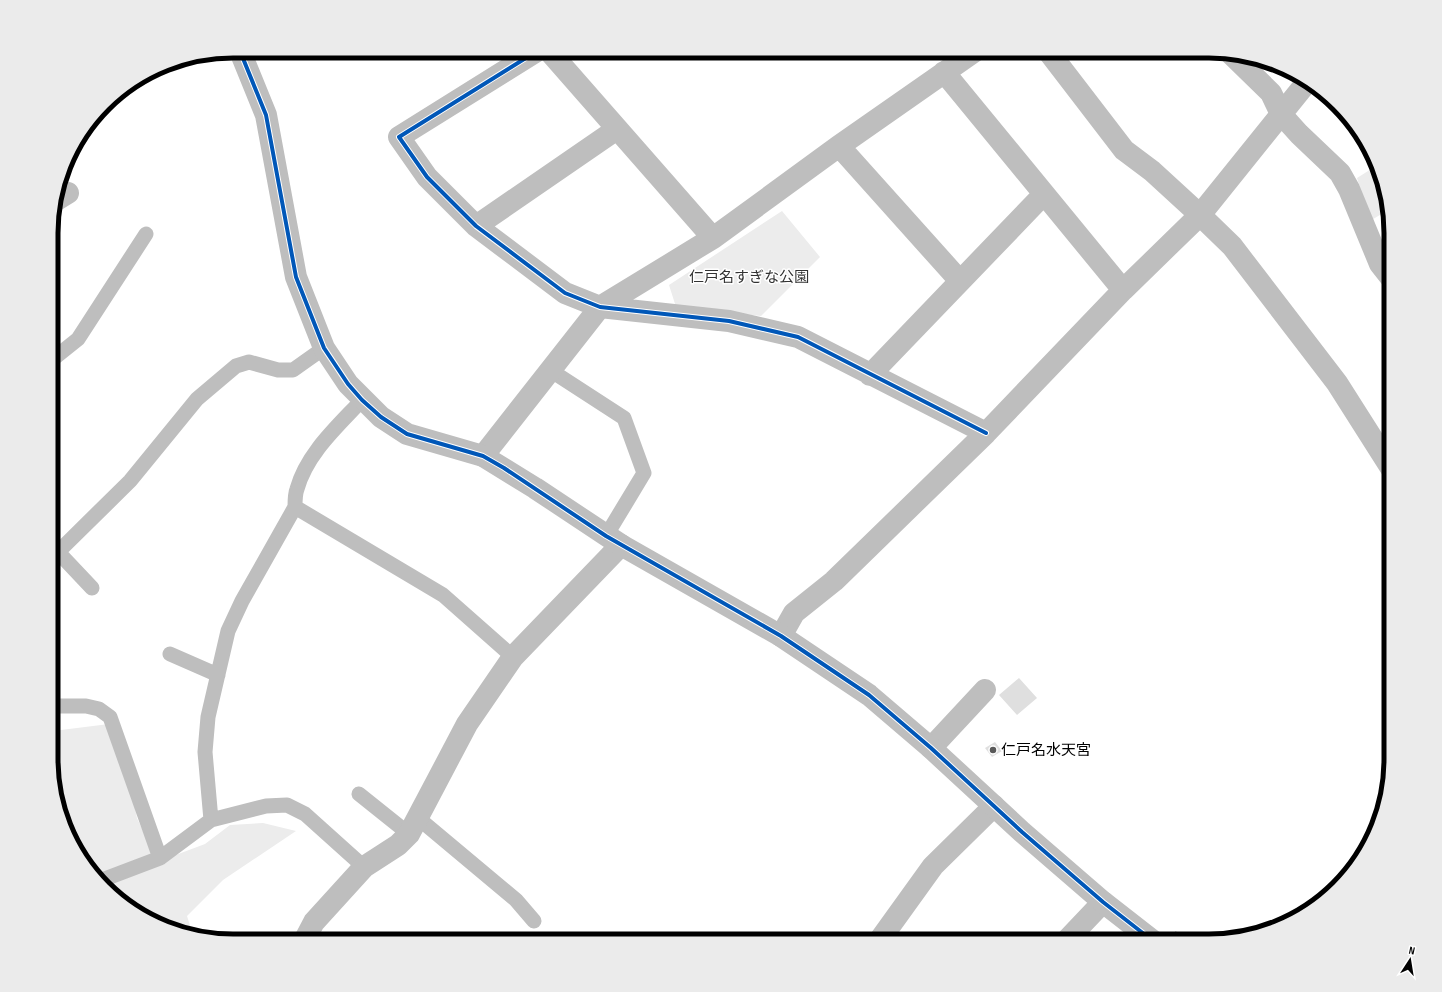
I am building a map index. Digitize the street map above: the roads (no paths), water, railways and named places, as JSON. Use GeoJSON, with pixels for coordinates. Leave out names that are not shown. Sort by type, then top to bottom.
{"type":"FeatureCollection","features":[{"type":"Feature","properties":{"kind":"street"},"geometry":{"type":"LineString","coordinates":[[243,58],[266,115],[296,277],[324,348],[348,384],[362,400],[381,417],[407,434],[483,456],[614,540],[781,636],[869,695],[931,748],[1022,832],[1103,902],[1144,934]]}},
{"type":"Feature","properties":{"kind":"street"},"geometry":{"type":"LineString","coordinates":[[526,58],[399,137],[428,177],[476,226],[565,293],[600,307],[730,320],[798,337],[986,433]]}},
{"type":"Feature","properties":{"kind":"street"},"geometry":{"type":"LineString","coordinates":[[555,58],[713,238]]}},
{"type":"Feature","properties":{"kind":"street"},"geometry":{"type":"LineString","coordinates":[[483,456],[600,307],[713,238],[839,146],[965,58]]}},
{"type":"Feature","properties":{"kind":"street"},"geometry":{"type":"LineString","coordinates":[[1053,58],[1124,150],[1152,171],[1232,246],[1337,383],[1384,457]]}},
{"type":"Feature","properties":{"kind":"street"},"geometry":{"type":"LineString","coordinates":[[1237,60],[1271,93],[1281,114],[1299,134],[1340,173],[1349,189],[1380,264],[1384,269]]}},
{"type":"Feature","properties":{"kind":"street"},"geometry":{"type":"LineString","coordinates":[[944,72],[1123,290]]}},
{"type":"Feature","properties":{"kind":"street"},"geometry":{"type":"LineString","coordinates":[[781,636],[794,613],[834,581],[986,433],[1123,290],[1200,215],[1304,86]]}},
{"type":"Feature","properties":{"kind":"street"},"geometry":{"type":"LineString","coordinates":[[476,226],[617,129]]}},
{"type":"Feature","properties":{"kind":"street"},"geometry":{"type":"LineString","coordinates":[[839,146],[960,281]]}},
{"type":"Feature","properties":{"kind":"street"},"geometry":{"type":"LineString","coordinates":[[870,375],[1044,194]]}},
{"type":"Feature","properties":{"kind":"street"},"geometry":{"type":"LineString","coordinates":[[308,934],[314,922],[364,867],[398,845],[414,826],[467,724],[514,657],[614,540]]}},
{"type":"Feature","properties":{"kind":"street"},"geometry":{"type":"LineString","coordinates":[[931,748],[985,690]]}},
{"type":"Feature","properties":{"kind":"street"},"geometry":{"type":"LineString","coordinates":[[884,934],[934,866],[994,806]]}},
{"type":"Feature","properties":{"kind":"street"},"geometry":{"type":"LineString","coordinates":[[1073,934],[1103,902]]}},
{"type":"Feature","properties":{"kind":"lane"},"geometry":{"type":"LineString","coordinates":[[58,354],[78,339],[146,234]]}},
{"type":"Feature","properties":{"kind":"lane"},"geometry":{"type":"LineString","coordinates":[[58,551],[130,482],[197,399],[236,366],[249,362],[278,370],[293,370],[324,348]]}},
{"type":"Feature","properties":{"kind":"lane"},"geometry":{"type":"LineString","coordinates":[[550,370],[624,418],[644,473],[614,540]]}},
{"type":"Feature","properties":{"kind":"lane"},"geometry":{"type":"LineString","coordinates":[[211,820],[205,752],[208,717],[228,631],[242,601],[295,507],[296,490],[305,468],[326,440],[362,400]]}},
{"type":"Feature","properties":{"kind":"lane"},"geometry":{"type":"LineString","coordinates":[[295,507],[443,595],[514,657]]}},
{"type":"Feature","properties":{"kind":"lane"},"geometry":{"type":"LineString","coordinates":[[58,557],[92,588]]}},
{"type":"Feature","properties":{"kind":"lane"},"geometry":{"type":"LineString","coordinates":[[170,654],[218,675]]}},
{"type":"Feature","properties":{"kind":"lane"},"geometry":{"type":"LineString","coordinates":[[58,706],[86,706],[99,709],[110,717],[160,858]]}},
{"type":"Feature","properties":{"kind":"lane"},"geometry":{"type":"LineString","coordinates":[[359,794],[414,826],[516,900],[534,921]]}},
{"type":"Feature","properties":{"kind":"lane"},"geometry":{"type":"LineString","coordinates":[[105,879],[160,858],[211,820],[266,806],[287,805],[305,814],[364,867]]}},
{"type":"Feature","properties":{"kind":"place","name":"仁戸名水天宮"},"geometry":{"type":"Point","coordinates":[993,750]}},
{"type":"Feature","properties":{"kind":"park label","name":"仁戸名すぎな公園"},"geometry":{"type":"Point","coordinates":[749,277]}}]}
